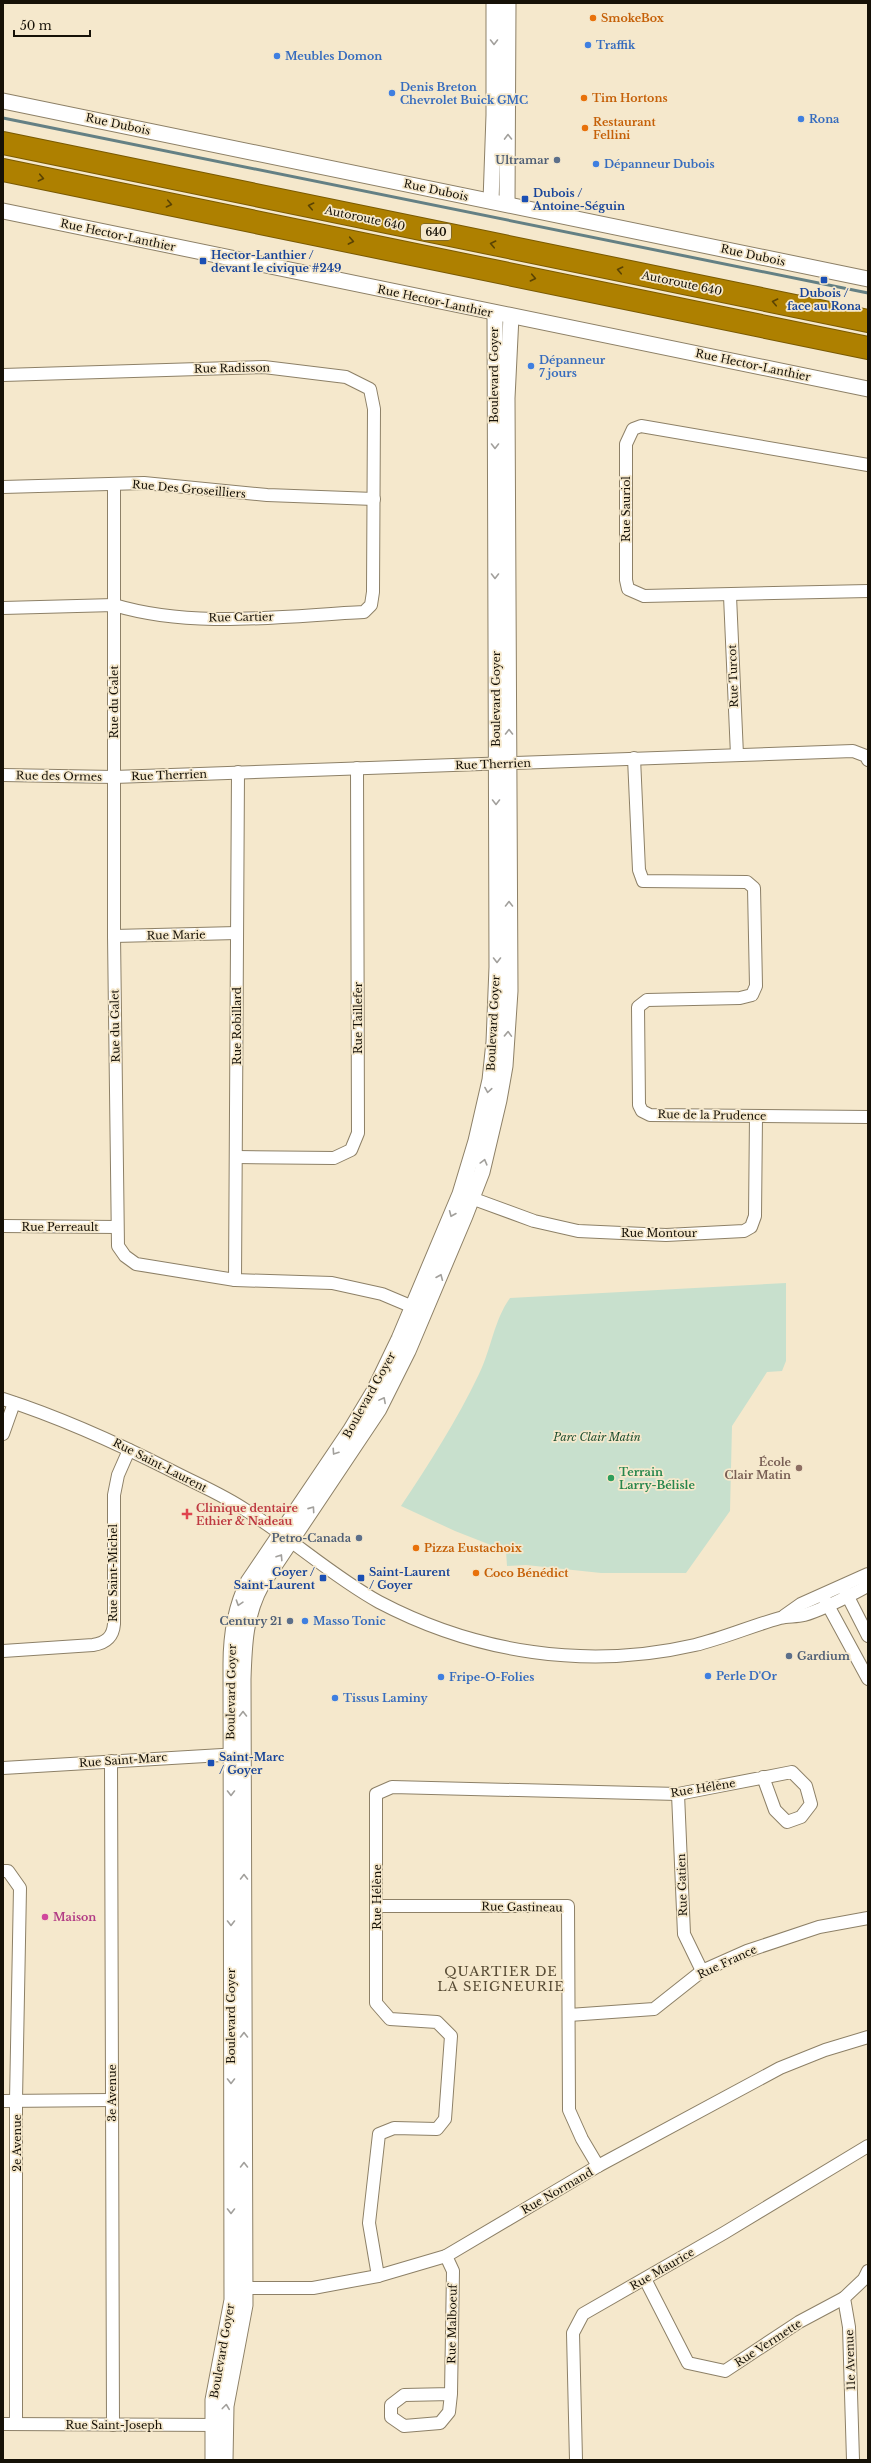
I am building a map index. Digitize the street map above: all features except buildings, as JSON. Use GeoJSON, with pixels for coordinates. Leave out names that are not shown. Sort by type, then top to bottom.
{"type":"FeatureCollection","features":[{"type":"Feature","properties":{"kind":"highway","name":"Autoroute 640"},"geometry":{"type":"LineString","coordinates":[[3,143],[868,321]]}},
{"type":"Feature","properties":{"kind":"highway","name":"640"},"geometry":{"type":"LineString","coordinates":[[3,170],[868,348]]}},
{"type":"Feature","properties":{"kind":"street"},"geometry":{"type":"LineString","coordinates":[[494,3],[501,67],[507,204]]}},
{"type":"Feature","properties":{"kind":"street"},"geometry":{"type":"LineString","coordinates":[[490,201],[508,3]]}},
{"type":"Feature","properties":{"kind":"street","name":"Rue Dubois"},"geometry":{"type":"LineString","coordinates":[[3,101],[868,279]]}},
{"type":"Feature","properties":{"kind":"street","name":"Rue Hector-Lanthier"},"geometry":{"type":"LineString","coordinates":[[3,211],[495,313],[868,388]]}},
{"type":"Feature","properties":{"kind":"street","name":"Boulevard Goyer"},"geometry":{"type":"LineString","coordinates":[[213,2460],[219,2425],[227,2398],[244,2318],[238,2288],[237,1754],[246,1628],[257,1594],[285,1537],[379,1409],[466,1196],[495,1119],[508,1041],[510,991],[502,763],[495,313]]}},
{"type":"Feature","properties":{"kind":"street","name":"Boulevard Goyer"},"geometry":{"type":"LineString","coordinates":[[502,763],[507,398],[511,316]]}},
{"type":"Feature","properties":{"kind":"street","name":"Rue Radisson"},"geometry":{"type":"LineString","coordinates":[[3,375],[264,367],[346,377],[370,388],[374,409],[374,499]]}},
{"type":"Feature","properties":{"kind":"street","name":"Rue Sauriol"},"geometry":{"type":"LineString","coordinates":[[868,465],[641,426],[633,429],[626,444],[626,580],[628,589],[644,596],[730,596],[868,591]]}},
{"type":"Feature","properties":{"kind":"street","name":"Rue Des Groseilliers"},"geometry":{"type":"LineString","coordinates":[[3,487],[144,483],[267,495],[374,499]]}},
{"type":"Feature","properties":{"kind":"street","name":"Rue du Galet"},"geometry":{"type":"LineString","coordinates":[[114,484],[114,936],[118,1246],[125,1256],[136,1264],[235,1280],[332,1283],[382,1294],[419,1310]]}},
{"type":"Feature","properties":{"kind":"street","name":"Rue Cartier"},"geometry":{"type":"LineString","coordinates":[[3,608],[114,605],[129,609],[220,619],[364,612],[371,604],[373,592],[374,499]]}},
{"type":"Feature","properties":{"kind":"street","name":"Rue Turcot"},"geometry":{"type":"LineString","coordinates":[[730,596],[737,755]]}},
{"type":"Feature","properties":{"kind":"street","name":"Rue Therrien"},"geometry":{"type":"LineString","coordinates":[[114,777],[853,751],[866,756],[868,760]]}},
{"type":"Feature","properties":{"kind":"street","name":"Rue de la Prudence"},"geometry":{"type":"LineString","coordinates":[[634,758],[639,870],[643,880],[747,882],[754,888],[756,986],[752,995],[740,998],[647,1000],[638,1007],[639,1104],[642,1110],[650,1115],[868,1117]]}},
{"type":"Feature","properties":{"kind":"street","name":"Rue Taillefer"},"geometry":{"type":"LineString","coordinates":[[236,1157],[334,1158],[351,1150],[358,1132],[357,768]]}},
{"type":"Feature","properties":{"kind":"street","name":"Rue Robillard"},"geometry":{"type":"LineString","coordinates":[[235,1280],[238,772]]}},
{"type":"Feature","properties":{"kind":"street","name":"Rue des Ormes"},"geometry":{"type":"LineString","coordinates":[[3,775],[114,777]]}},
{"type":"Feature","properties":{"kind":"street","name":"Rue Marie"},"geometry":{"type":"LineString","coordinates":[[114,936],[238,933]]}},
{"type":"Feature","properties":{"kind":"street","name":"Rue Montour"},"geometry":{"type":"LineString","coordinates":[[466,1196],[534,1221],[578,1231],[666,1235],[744,1231],[751,1227],[755,1216],[756,1116]]}},
{"type":"Feature","properties":{"kind":"street","name":"Rue Perreault"},"geometry":{"type":"LineString","coordinates":[[3,1226],[117,1227]]}},
{"type":"Feature","properties":{"kind":"street"},"geometry":{"type":"LineString","coordinates":[[3,1434],[9,1401]]}},
{"type":"Feature","properties":{"kind":"street","name":"Rue Saint-Laurent"},"geometry":{"type":"LineString","coordinates":[[9,1401],[54,1416],[129,1450],[243,1508],[354,1587],[408,1616],[472,1640],[536,1653],[600,1656],[659,1651],[713,1640],[781,1618],[801,1604],[825,1600],[845,1591],[868,1586]]}},
{"type":"Feature","properties":{"kind":"street","name":"Rue Saint-Michel"},"geometry":{"type":"LineString","coordinates":[[3,1651],[98,1644],[107,1640],[112,1634],[114,1495],[118,1475],[129,1450]]}},
{"type":"Feature","properties":{"kind":"street","name":"Rue Saint-Laurent"},"geometry":{"type":"LineString","coordinates":[[845,1591],[868,1574]]}},
{"type":"Feature","properties":{"kind":"street"},"geometry":{"type":"LineString","coordinates":[[845,1591],[868,1636]]}},
{"type":"Feature","properties":{"kind":"street"},"geometry":{"type":"LineString","coordinates":[[825,1600],[868,1679]]}},
{"type":"Feature","properties":{"kind":"street","name":"Rue Saint-Marc"},"geometry":{"type":"LineString","coordinates":[[3,1768],[237,1754]]}},
{"type":"Feature","properties":{"kind":"street","name":"3e Avenue"},"geometry":{"type":"LineString","coordinates":[[111,1761],[113,2425]]}},
{"type":"Feature","properties":{"kind":"street","name":"Rue Hélène"},"geometry":{"type":"LineString","coordinates":[[378,2276],[368,2223],[379,2134],[394,2128],[437,2129],[445,2119],[451,2036],[437,2022],[390,2018],[376,2003],[378,1906],[376,1794],[392,1787],[678,1794],[763,1777],[792,1772],[806,1786],[811,1804],[801,1817],[787,1822],[775,1810],[763,1777]]}},
{"type":"Feature","properties":{"kind":"street","name":"Rue Gatien"},"geometry":{"type":"LineString","coordinates":[[678,1794],[684,1934],[702,1971]]}},
{"type":"Feature","properties":{"kind":"street","name":"2e Avenue"},"geometry":{"type":"LineString","coordinates":[[3,1871],[8,1871],[20,1888],[16,2100],[16,2424]]}},
{"type":"Feature","properties":{"kind":"street","name":"Rue Gastineau"},"geometry":{"type":"LineString","coordinates":[[378,1906],[568,1906],[569,2110],[582,2139],[598,2166]]}},
{"type":"Feature","properties":{"kind":"street","name":"Rue France"},"geometry":{"type":"LineString","coordinates":[[569,2015],[654,2009],[702,1971],[747,1951],[812,1930],[868,1918]]}},
{"type":"Feature","properties":{"kind":"street","name":"Rue Normand"},"geometry":{"type":"LineString","coordinates":[[238,2288],[312,2288],[378,2276],[446,2256],[598,2166],[780,2068],[825,2050],[868,2037]]}},
{"type":"Feature","properties":{"kind":"street"},"geometry":{"type":"LineString","coordinates":[[3,2101],[112,2100]]}},
{"type":"Feature","properties":{"kind":"street","name":"Rue Maurice"},"geometry":{"type":"LineString","coordinates":[[576,2460],[573,2333],[583,2314],[645,2279],[868,2146]]}},
{"type":"Feature","properties":{"kind":"street","name":"Rue Malboeuf"},"geometry":{"type":"LineString","coordinates":[[446,2256],[453,2271],[451,2394],[449,2412],[440,2423],[404,2426],[391,2417],[391,2405],[404,2395],[451,2394]]}},
{"type":"Feature","properties":{"kind":"street"},"geometry":{"type":"LineString","coordinates":[[844,2298],[864,2279],[868,2270]]}},
{"type":"Feature","properties":{"kind":"street","name":"Rue Vermette"},"geometry":{"type":"LineString","coordinates":[[645,2279],[688,2363],[725,2371],[799,2322],[844,2298]]}},
{"type":"Feature","properties":{"kind":"street","name":"11e Avenue"},"geometry":{"type":"LineString","coordinates":[[844,2298],[849,2327],[853,2460]]}},
{"type":"Feature","properties":{"kind":"street","name":"Rue Saint-Joseph"},"geometry":{"type":"LineString","coordinates":[[3,2424],[219,2425]]}},
{"type":"Feature","properties":{"kind":"street","name":"Boulevard Goyer"},"geometry":{"type":"LineString","coordinates":[[219,2425],[225,2460]]}},
{"type":"Feature","properties":{"kind":"green space","name":"Parc Clair Matin"},"geometry":{"type":"Polygon","coordinates":[[[786,1283],[786,1361],[782,1371],[767,1372],[732,1426],[730,1511],[686,1573],[601,1573],[526,1565],[507,1566],[506,1551],[455,1531],[401,1506],[442,1442],[470,1391],[483,1365],[496,1325],[510,1298],[786,1283]]]}},
{"type":"Feature","properties":{"kind":"waterway"},"geometry":{"type":"LineString","coordinates":[[3,118],[868,293]]}},
{"type":"Feature","properties":{"kind":"place","name":"SmokeBox"},"geometry":{"type":"Point","coordinates":[593,18]}},
{"type":"Feature","properties":{"kind":"place","name":"Traffik"},"geometry":{"type":"Point","coordinates":[588,45]}},
{"type":"Feature","properties":{"kind":"place","name":"Meubles Domon"},"geometry":{"type":"Point","coordinates":[277,56]}},
{"type":"Feature","properties":{"kind":"place","name":"Denis Breton Chevrolet Buick GMC"},"geometry":{"type":"Point","coordinates":[392,93]}},
{"type":"Feature","properties":{"kind":"place","name":"Tim Hortons"},"geometry":{"type":"Point","coordinates":[584,98]}},
{"type":"Feature","properties":{"kind":"place","name":"Rona"},"geometry":{"type":"Point","coordinates":[801,119]}},
{"type":"Feature","properties":{"kind":"place","name":"Restaurant Fellini"},"geometry":{"type":"Point","coordinates":[585,128]}},
{"type":"Feature","properties":{"kind":"place","name":"Ultramar"},"geometry":{"type":"Point","coordinates":[557,160]}},
{"type":"Feature","properties":{"kind":"place","name":"Dépanneur Dubois"},"geometry":{"type":"Point","coordinates":[596,164]}},
{"type":"Feature","properties":{"kind":"place","name":"Dubois / Antoine-Séguin"},"geometry":{"type":"Point","coordinates":[525,199]}},
{"type":"Feature","properties":{"kind":"place","name":"Hector-Lanthier / devant le civique #249"},"geometry":{"type":"Point","coordinates":[203,261]}},
{"type":"Feature","properties":{"kind":"place","name":"Dubois / face au Rona"},"geometry":{"type":"Point","coordinates":[824,280]}},
{"type":"Feature","properties":{"kind":"place","name":"Dépanneur 7 jours"},"geometry":{"type":"Point","coordinates":[531,366]}},
{"type":"Feature","properties":{"kind":"place","name":"École Clair Matin"},"geometry":{"type":"Point","coordinates":[799,1468]}},
{"type":"Feature","properties":{"kind":"place","name":"Terrain Larry-Bélisle"},"geometry":{"type":"Point","coordinates":[611,1478]}},
{"type":"Feature","properties":{"kind":"place","name":"Clinique dentaire Ethier & Nadeau"},"geometry":{"type":"Point","coordinates":[187,1514]}},
{"type":"Feature","properties":{"kind":"place","name":"Petro-Canada"},"geometry":{"type":"Point","coordinates":[359,1538]}},
{"type":"Feature","properties":{"kind":"place","name":"Pizza Eustachoix"},"geometry":{"type":"Point","coordinates":[416,1548]}},
{"type":"Feature","properties":{"kind":"place","name":"Coco Bénédict"},"geometry":{"type":"Point","coordinates":[476,1573]}},
{"type":"Feature","properties":{"kind":"place","name":"Goyer / Saint-Laurent"},"geometry":{"type":"Point","coordinates":[323,1578]}},
{"type":"Feature","properties":{"kind":"place","name":"Saint-Laurent / Goyer"},"geometry":{"type":"Point","coordinates":[361,1578]}},
{"type":"Feature","properties":{"kind":"place","name":"Century 21"},"geometry":{"type":"Point","coordinates":[290,1621]}},
{"type":"Feature","properties":{"kind":"place","name":"Masso Tonic"},"geometry":{"type":"Point","coordinates":[305,1621]}},
{"type":"Feature","properties":{"kind":"place","name":"Gardium"},"geometry":{"type":"Point","coordinates":[789,1656]}},
{"type":"Feature","properties":{"kind":"place","name":"Perle D'Or"},"geometry":{"type":"Point","coordinates":[708,1676]}},
{"type":"Feature","properties":{"kind":"place","name":"Fripe-O-Folies"},"geometry":{"type":"Point","coordinates":[441,1677]}},
{"type":"Feature","properties":{"kind":"place","name":"Tissus Laminy"},"geometry":{"type":"Point","coordinates":[335,1698]}},
{"type":"Feature","properties":{"kind":"place","name":"Saint-Marc / Goyer"},"geometry":{"type":"Point","coordinates":[211,1763]}},
{"type":"Feature","properties":{"kind":"place","name":"Maison"},"geometry":{"type":"Point","coordinates":[45,1917]}},
{"type":"Feature","properties":{"kind":"district","name":"QUARTIER DE LA SEIGNEURIE"},"geometry":{"type":"Point","coordinates":[501,1978]}}]}
